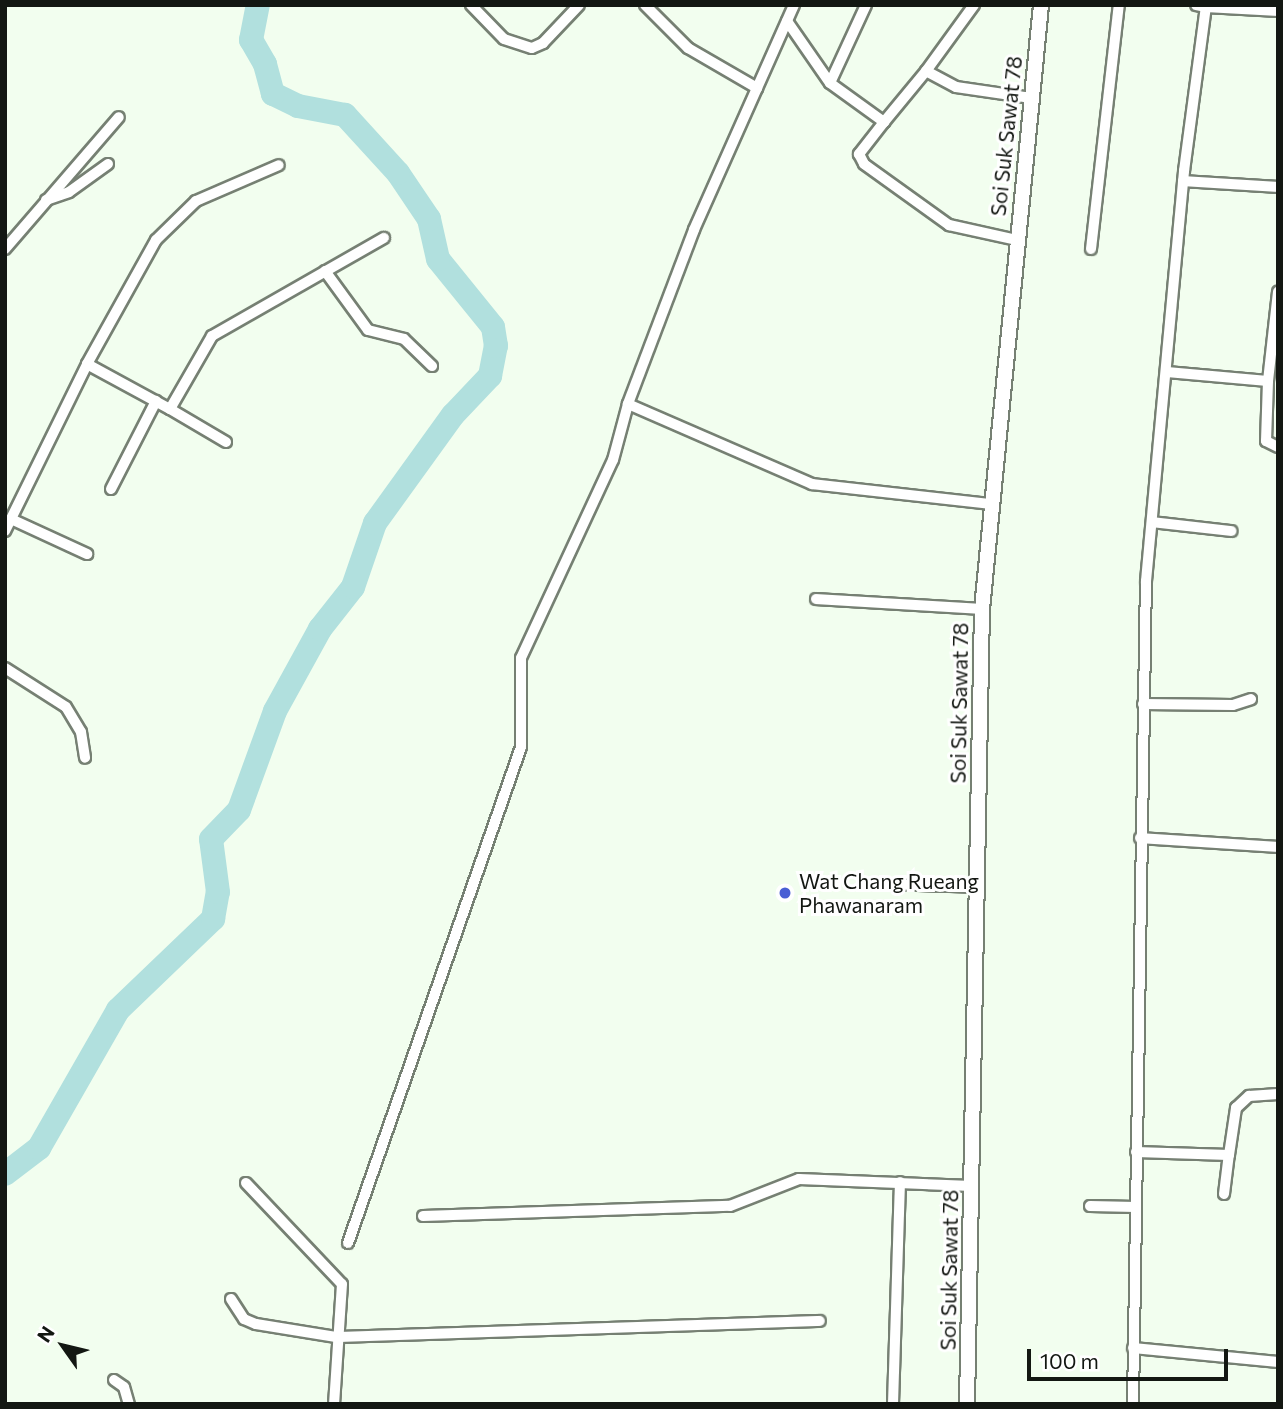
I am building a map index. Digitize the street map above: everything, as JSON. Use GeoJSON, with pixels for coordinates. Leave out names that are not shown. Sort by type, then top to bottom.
{"type":"FeatureCollection","features":[{"type":"Feature","properties":{"kind":"street"},"geometry":{"type":"LineString","coordinates":[[471,5],[504,39],[532,48],[543,43],[579,5]]}},
{"type":"Feature","properties":{"kind":"street"},"geometry":{"type":"LineString","coordinates":[[645,5],[688,48],[757,88]]}},
{"type":"Feature","properties":{"kind":"street"},"geometry":{"type":"LineString","coordinates":[[348,1243],[520,747],[521,658],[613,460],[628,404],[694,230],[794,5]]}},
{"type":"Feature","properties":{"kind":"street"},"geometry":{"type":"LineString","coordinates":[[830,83],[866,5]]}},
{"type":"Feature","properties":{"kind":"street"},"geometry":{"type":"LineString","coordinates":[[974,5],[926,71],[859,154],[864,164],[949,225],[1017,240]]}},
{"type":"Feature","properties":{"kind":"street","name":"Soi Suk Sawat 78"},"geometry":{"type":"LineString","coordinates":[[967,1404],[982,609],[989,504],[1041,5]]}},
{"type":"Feature","properties":{"kind":"street"},"geometry":{"type":"LineString","coordinates":[[1091,249],[1119,5]]}},
{"type":"Feature","properties":{"kind":"street"},"geometry":{"type":"LineString","coordinates":[[1133,1404],[1143,704],[1152,522],[1201,6],[1278,11]]}},
{"type":"Feature","properties":{"kind":"street"},"geometry":{"type":"LineString","coordinates":[[787,21],[830,83],[884,122]]}},
{"type":"Feature","properties":{"kind":"street"},"geometry":{"type":"LineString","coordinates":[[926,71],[956,87],[1031,98]]}},
{"type":"Feature","properties":{"kind":"street"},"geometry":{"type":"LineString","coordinates":[[5,249],[119,117]]}},
{"type":"Feature","properties":{"kind":"street"},"geometry":{"type":"LineString","coordinates":[[46,200],[69,192],[108,164]]}},
{"type":"Feature","properties":{"kind":"street"},"geometry":{"type":"LineString","coordinates":[[5,531],[87,364],[156,240],[195,201],[278,165]]}},
{"type":"Feature","properties":{"kind":"street"},"geometry":{"type":"LineString","coordinates":[[1183,181],[1278,187]]}},
{"type":"Feature","properties":{"kind":"street"},"geometry":{"type":"LineString","coordinates":[[170,409],[212,336],[384,238]]}},
{"type":"Feature","properties":{"kind":"street"},"geometry":{"type":"LineString","coordinates":[[325,271],[368,330],[404,339],[432,366]]}},
{"type":"Feature","properties":{"kind":"street"},"geometry":{"type":"LineString","coordinates":[[1278,292],[1268,382],[1266,441],[1278,447]]}},
{"type":"Feature","properties":{"kind":"street"},"geometry":{"type":"LineString","coordinates":[[87,364],[226,442]]}},
{"type":"Feature","properties":{"kind":"street"},"geometry":{"type":"LineString","coordinates":[[1167,372],[1268,382]]}},
{"type":"Feature","properties":{"kind":"street"},"geometry":{"type":"LineString","coordinates":[[111,489],[156,401]]}},
{"type":"Feature","properties":{"kind":"street"},"geometry":{"type":"LineString","coordinates":[[628,404],[812,484],[989,504]]}},
{"type":"Feature","properties":{"kind":"street"},"geometry":{"type":"LineString","coordinates":[[11,519],[88,554]]}},
{"type":"Feature","properties":{"kind":"street"},"geometry":{"type":"LineString","coordinates":[[1152,522],[1231,531]]}},
{"type":"Feature","properties":{"kind":"street"},"geometry":{"type":"LineString","coordinates":[[816,599],[982,609]]}},
{"type":"Feature","properties":{"kind":"street"},"geometry":{"type":"LineString","coordinates":[[5,668],[66,707],[81,732],[85,758]]}},
{"type":"Feature","properties":{"kind":"street"},"geometry":{"type":"LineString","coordinates":[[1143,704],[1233,705],[1251,699]]}},
{"type":"Feature","properties":{"kind":"street"},"geometry":{"type":"LineString","coordinates":[[1140,838],[1278,847]]}},
{"type":"Feature","properties":{"kind":"street"},"geometry":{"type":"LineString","coordinates":[[883,884],[977,887]]}},
{"type":"Feature","properties":{"kind":"street"},"geometry":{"type":"LineString","coordinates":[[1224,1194],[1236,1108],[1249,1096],[1278,1094]]}},
{"type":"Feature","properties":{"kind":"street"},"geometry":{"type":"LineString","coordinates":[[1136,1152],[1229,1155]]}},
{"type":"Feature","properties":{"kind":"street"},"geometry":{"type":"LineString","coordinates":[[423,1216],[730,1206],[799,1179],[972,1186]]}},
{"type":"Feature","properties":{"kind":"street"},"geometry":{"type":"LineString","coordinates":[[893,1404],[900,1182]]}},
{"type":"Feature","properties":{"kind":"street"},"geometry":{"type":"LineString","coordinates":[[246,1183],[342,1284],[336,1337],[334,1404]]}},
{"type":"Feature","properties":{"kind":"street"},"geometry":{"type":"LineString","coordinates":[[1090,1206],[1136,1207]]}},
{"type":"Feature","properties":{"kind":"street"},"geometry":{"type":"LineString","coordinates":[[231,1299],[249,1322],[336,1337],[820,1321]]}},
{"type":"Feature","properties":{"kind":"street"},"geometry":{"type":"LineString","coordinates":[[1133,1348],[1278,1362]]}},
{"type":"Feature","properties":{"kind":"street"},"geometry":{"type":"LineString","coordinates":[[114,1380],[124,1387],[130,1404]]}},
{"type":"Feature","properties":{"kind":"waterway"},"geometry":{"type":"LineString","coordinates":[[5,1174],[39,1148],[118,1010],[213,919],[218,892],[211,839],[239,810],[275,711],[320,629],[353,587],[375,523],[453,415],[490,376],[496,346],[493,327],[438,259],[429,219],[398,173],[345,115],[298,106],[273,94],[265,64],[251,40],[258,5]]}},
{"type":"Feature","properties":{"kind":"place","name":"Wat Chang Rueang Phawanaram"},"geometry":{"type":"Point","coordinates":[785,893]}}]}
